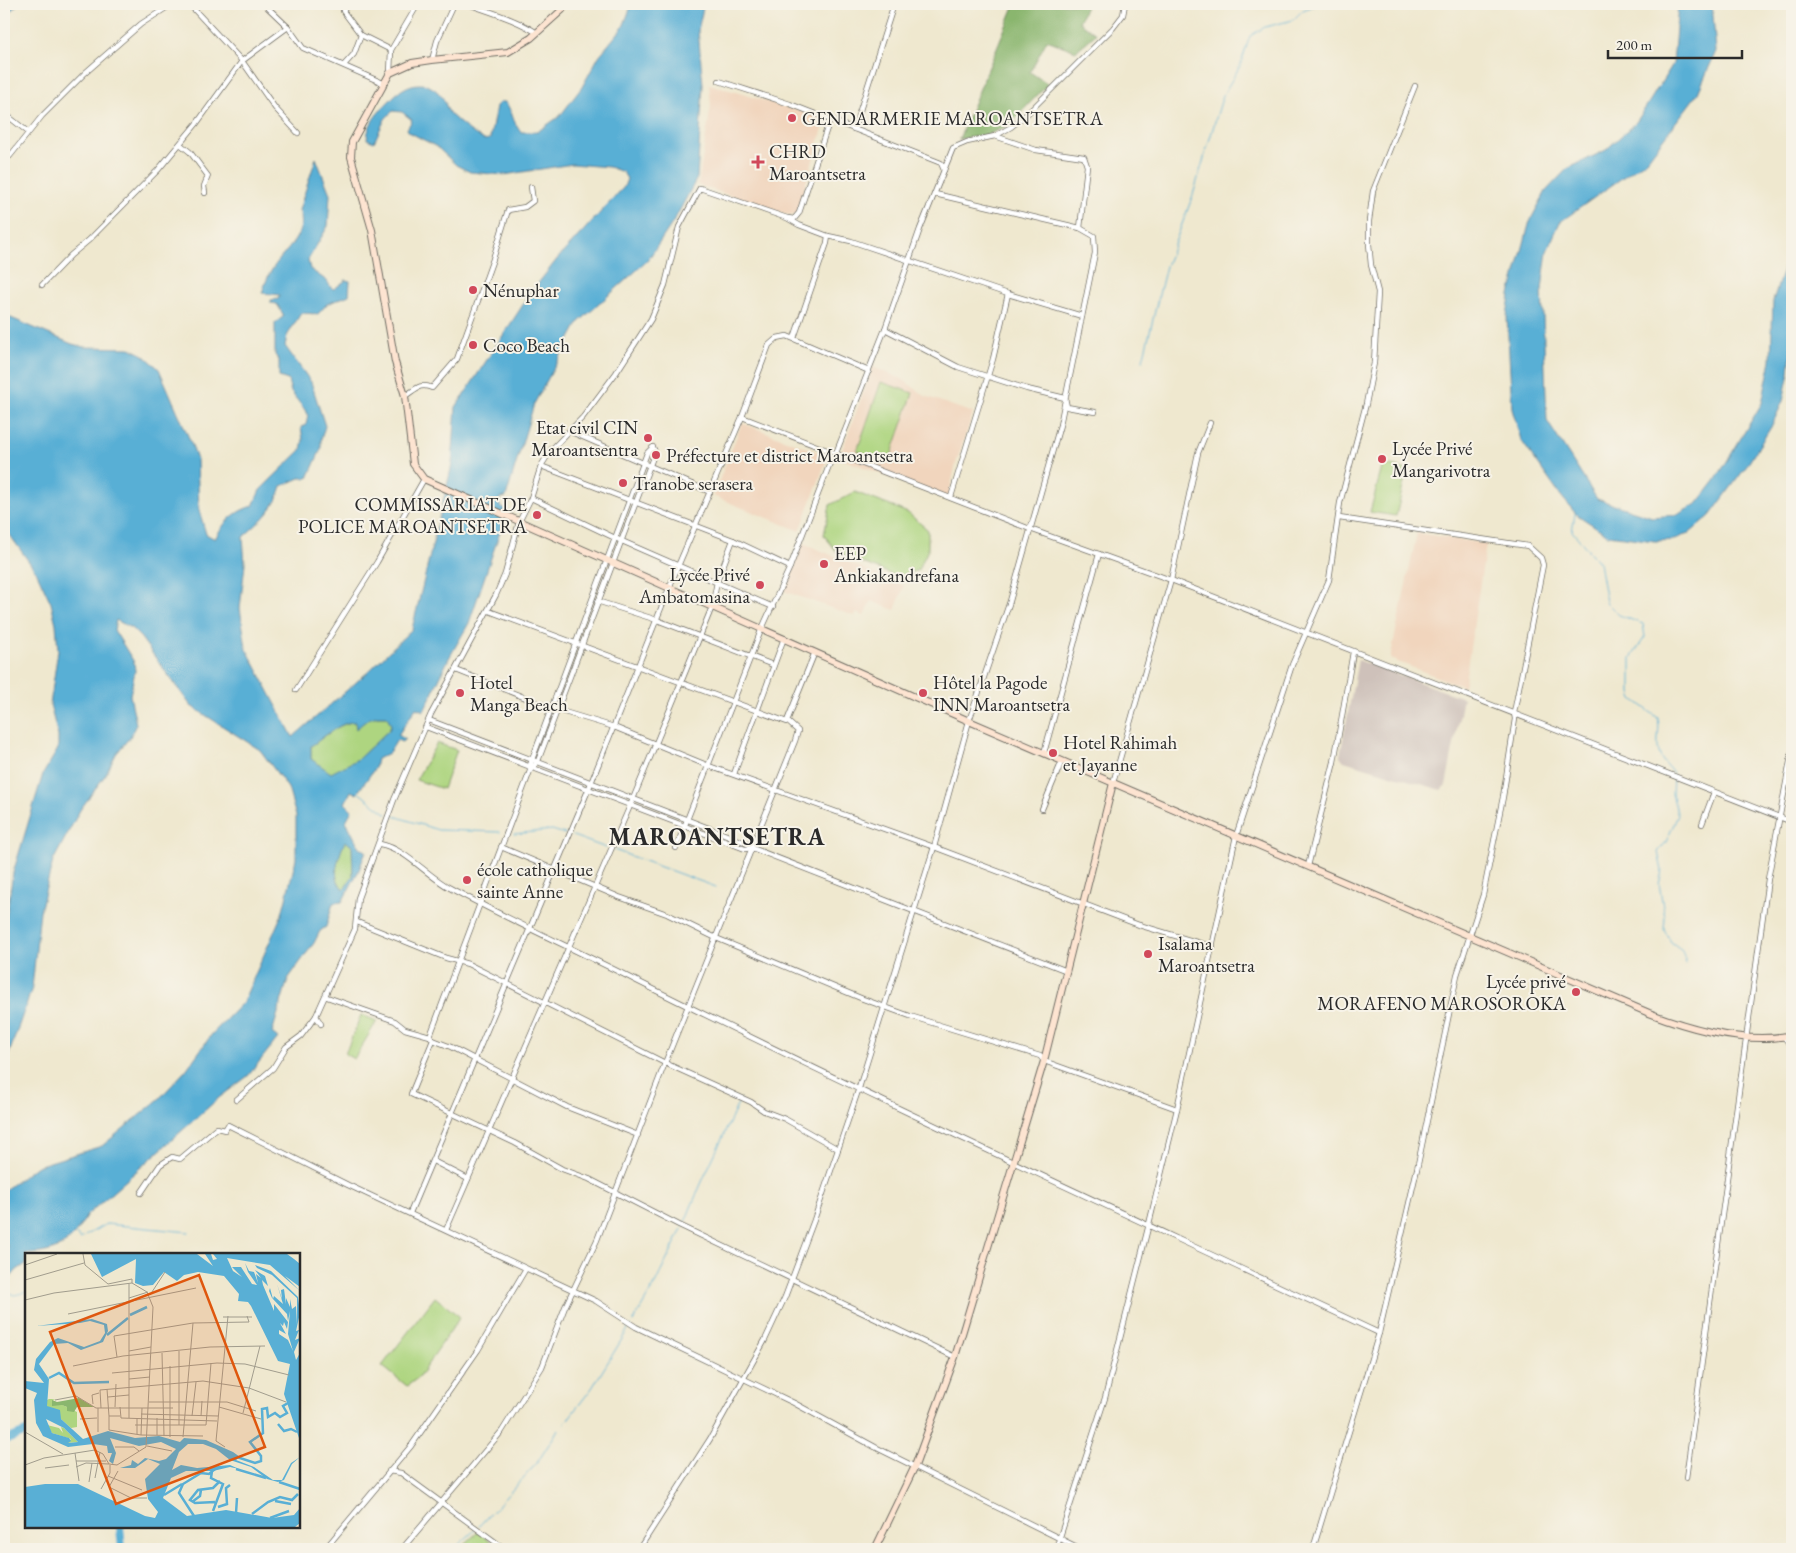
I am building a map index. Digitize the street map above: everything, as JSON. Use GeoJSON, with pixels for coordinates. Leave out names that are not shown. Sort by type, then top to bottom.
{"type":"FeatureCollection","features":[{"type":"Feature","properties":{"kind":"main road"},"geometry":{"type":"LineString","coordinates":[[566,4],[537,33],[521,46],[508,52],[412,63],[390,73],[352,142],[351,157],[374,239],[395,362],[405,396],[413,464],[424,479],[969,721],[1666,1020],[1706,1032],[1747,1036],[1784,1037],[1792,1035]]}},
{"type":"Feature","properties":{"kind":"main road"},"geometry":{"type":"LineString","coordinates":[[875,1549],[915,1466],[956,1357],[1044,1061],[1112,783]]}},
{"type":"Feature","properties":{"kind":"street"},"geometry":{"type":"LineString","coordinates":[[4,159],[10,156],[28,132],[85,73],[141,24],[172,4]]}},
{"type":"Feature","properties":{"kind":"street"},"geometry":{"type":"LineString","coordinates":[[189,4],[242,61],[275,108],[298,133]]}},
{"type":"Feature","properties":{"kind":"street"},"geometry":{"type":"LineString","coordinates":[[264,4],[288,27],[304,48],[383,83]]}},
{"type":"Feature","properties":{"kind":"street"},"geometry":{"type":"LineString","coordinates":[[348,4],[343,11],[361,35],[391,50]]}},
{"type":"Feature","properties":{"kind":"street"},"geometry":{"type":"LineString","coordinates":[[390,73],[391,50],[418,4]]}},
{"type":"Feature","properties":{"kind":"street"},"geometry":{"type":"LineString","coordinates":[[432,60],[437,41],[454,4]]}},
{"type":"Feature","properties":{"kind":"street"},"geometry":{"type":"LineString","coordinates":[[468,4],[507,20],[522,22],[537,33]]}},
{"type":"Feature","properties":{"kind":"street"},"geometry":{"type":"LineString","coordinates":[[854,129],[894,4]]}},
{"type":"Feature","properties":{"kind":"street"},"geometry":{"type":"LineString","coordinates":[[676,848],[762,629],[790,567],[830,463],[836,453],[869,371],[920,229],[953,148],[967,142],[994,136],[1011,127],[1027,114],[1113,28],[1123,15],[1125,4]]}},
{"type":"Feature","properties":{"kind":"street"},"geometry":{"type":"LineString","coordinates":[[42,284],[127,204],[180,144],[242,61],[288,27]]}},
{"type":"Feature","properties":{"kind":"street"},"geometry":{"type":"LineString","coordinates":[[344,65],[354,54],[361,35]]}},
{"type":"Feature","properties":{"kind":"street"},"geometry":{"type":"LineString","coordinates":[[719,81],[830,119],[941,163],[944,170]]}},
{"type":"Feature","properties":{"kind":"street"},"geometry":{"type":"LineString","coordinates":[[1056,1549],[1104,1398],[1148,1224],[1177,1109],[1236,836],[1285,683],[1328,583],[1345,480],[1366,406],[1374,363],[1378,292],[1370,265],[1369,221],[1373,190],[1415,86]]}},
{"type":"Feature","properties":{"kind":"street"},"geometry":{"type":"LineString","coordinates":[[4,113],[28,132]]}},
{"type":"Feature","properties":{"kind":"street"},"geometry":{"type":"LineString","coordinates":[[236,1100],[273,1068],[286,1047],[302,1036],[327,997],[335,972],[357,922],[358,898],[380,844],[390,812],[439,697],[489,611],[505,574],[519,522],[531,498],[541,466],[551,450],[583,417],[651,319],[665,285],[679,227],[700,188],[794,219],[799,213],[830,119]]}},
{"type":"Feature","properties":{"kind":"street"},"geometry":{"type":"LineString","coordinates":[[994,136],[1036,150],[1084,157],[1087,166],[1080,228]]}},
{"type":"Feature","properties":{"kind":"street"},"geometry":{"type":"LineString","coordinates":[[180,144],[205,170],[208,176],[204,186],[204,193]]}},
{"type":"Feature","properties":{"kind":"street"},"geometry":{"type":"LineString","coordinates":[[405,396],[421,385],[425,384],[432,388],[457,359],[493,259],[508,210],[525,207],[533,201],[531,187]]}},
{"type":"Feature","properties":{"kind":"street"},"geometry":{"type":"LineString","coordinates":[[639,1549],[710,1439],[778,1313],[792,1277],[859,1088],[934,847],[969,721],[993,655],[1066,398],[1096,251],[1094,235],[1080,228],[935,194]]}},
{"type":"Feature","properties":{"kind":"street"},"geometry":{"type":"LineString","coordinates":[[787,218],[798,225],[828,236],[851,241],[1008,294],[1082,316]]}},
{"type":"Feature","properties":{"kind":"street"},"geometry":{"type":"LineString","coordinates":[[794,338],[828,242],[828,236]]}},
{"type":"Feature","properties":{"kind":"street"},"geometry":{"type":"LineString","coordinates":[[951,497],[988,376],[1008,294]]}},
{"type":"Feature","properties":{"kind":"street"},"geometry":{"type":"LineString","coordinates":[[885,329],[958,366],[1028,389],[1066,398]]}},
{"type":"Feature","properties":{"kind":"street"},"geometry":{"type":"LineString","coordinates":[[410,1213],[589,788],[678,566],[742,417],[768,345],[782,336],[794,338],[869,371]]}},
{"type":"Feature","properties":{"kind":"street"},"geometry":{"type":"LineString","coordinates":[[1066,398],[1067,407],[1095,412]]}},
{"type":"Feature","properties":{"kind":"street"},"geometry":{"type":"LineString","coordinates":[[742,417],[1030,529],[1171,580],[1306,634],[1514,713],[1550,730],[1792,822]]}},
{"type":"Feature","properties":{"kind":"street"},"geometry":{"type":"LineString","coordinates":[[1112,783],[1171,580],[1198,453],[1210,423]]}},
{"type":"Feature","properties":{"kind":"street"},"geometry":{"type":"LineString","coordinates":[[569,431],[710,492]]}},
{"type":"Feature","properties":{"kind":"street"},"geometry":{"type":"LineString","coordinates":[[530,771],[538,762],[597,601],[609,562],[615,538],[632,502],[649,467],[655,448],[649,449],[644,462],[632,502],[621,540],[609,562],[574,643],[532,759],[530,771],[480,902],[411,1094],[489,1131],[562,1169],[615,1192],[679,1226],[792,1277],[956,1357]]}},
{"type":"Feature","properties":{"kind":"street"},"geometry":{"type":"LineString","coordinates":[[541,466],[733,540],[790,567]]}},
{"type":"Feature","properties":{"kind":"street"},"geometry":{"type":"LineString","coordinates":[[296,690],[372,570],[424,479]]}},
{"type":"Feature","properties":{"kind":"street"},"geometry":{"type":"LineString","coordinates":[[531,498],[615,538],[773,607]]}},
{"type":"Feature","properties":{"kind":"street"},"geometry":{"type":"LineString","coordinates":[[1313,1549],[1379,1333],[1417,1169],[1456,980],[1483,895],[1503,797],[1515,719],[1514,713],[1543,565],[1537,553],[1528,546],[1339,518]]}},
{"type":"Feature","properties":{"kind":"street"},"geometry":{"type":"LineString","coordinates":[[446,1230],[630,804],[679,682],[712,607],[717,582],[733,540]]}},
{"type":"Feature","properties":{"kind":"street"},"geometry":{"type":"LineString","coordinates":[[1044,753],[1099,554]]}},
{"type":"Feature","properties":{"kind":"street"},"geometry":{"type":"LineString","coordinates":[[597,601],[657,620],[773,665]]}},
{"type":"Feature","properties":{"kind":"street"},"geometry":{"type":"LineString","coordinates":[[402,1549],[502,1431],[542,1367],[573,1290],[597,1240],[665,1064],[797,735],[795,728],[787,722],[489,611]]}},
{"type":"Feature","properties":{"kind":"street"},"geometry":{"type":"LineString","coordinates":[[734,774],[784,638]]}},
{"type":"Feature","properties":{"kind":"street"},"geometry":{"type":"LineString","coordinates":[[787,722],[815,652]]}},
{"type":"Feature","properties":{"kind":"street"},"geometry":{"type":"LineString","coordinates":[[1308,866],[1334,762],[1353,652]]}},
{"type":"Feature","properties":{"kind":"street"},"geometry":{"type":"LineString","coordinates":[[456,670],[550,708],[614,727],[709,766],[775,788],[1152,929],[1213,947]]}},
{"type":"Feature","properties":{"kind":"street"},"geometry":{"type":"LineString","coordinates":[[429,720],[532,759],[685,822]]}},
{"type":"Feature","properties":{"kind":"street"},"geometry":{"type":"LineString","coordinates":[[426,726],[630,804],[749,844],[752,848],[1067,971]]}},
{"type":"Feature","properties":{"kind":"street"},"geometry":{"type":"LineString","coordinates":[[1686,1478],[1778,818],[1792,751]]}},
{"type":"Feature","properties":{"kind":"street"},"geometry":{"type":"LineString","coordinates":[[1042,809],[1062,761]]}},
{"type":"Feature","properties":{"kind":"street"},"geometry":{"type":"LineString","coordinates":[[1702,824],[1714,792]]}},
{"type":"Feature","properties":{"kind":"street"},"geometry":{"type":"LineString","coordinates":[[380,844],[394,849],[442,884],[688,1007],[1014,1164],[1148,1224],[1379,1333]]}},
{"type":"Feature","properties":{"kind":"street"},"geometry":{"type":"LineString","coordinates":[[501,847],[594,886],[668,914],[716,938],[884,1007],[1040,1056],[1044,1061],[1177,1109]]}},
{"type":"Feature","properties":{"kind":"street"},"geometry":{"type":"LineString","coordinates":[[357,922],[459,961],[665,1064],[751,1102],[764,1111],[785,1119],[838,1149]]}},
{"type":"Feature","properties":{"kind":"street"},"geometry":{"type":"LineString","coordinates":[[327,997],[395,1021],[405,1029],[432,1038],[569,1108],[638,1135]]}},
{"type":"Feature","properties":{"kind":"street"},"geometry":{"type":"LineString","coordinates":[[316,1016],[321,1024]]}},
{"type":"Feature","properties":{"kind":"street"},"geometry":{"type":"LineString","coordinates":[[1784,1037],[1792,1047]]}},
{"type":"Feature","properties":{"kind":"street"},"geometry":{"type":"LineString","coordinates":[[141,1193],[160,1165],[172,1157],[180,1159],[203,1138],[210,1137],[217,1128],[225,1130],[228,1125],[525,1270],[596,1301],[636,1327],[684,1348],[1081,1549]]}},
{"type":"Feature","properties":{"kind":"street"},"geometry":{"type":"LineString","coordinates":[[433,1161],[468,1179]]}},
{"type":"Feature","properties":{"kind":"street"},"geometry":{"type":"LineString","coordinates":[[325,1549],[411,1446],[478,1350],[525,1270]]}},
{"type":"Feature","properties":{"kind":"street"},"geometry":{"type":"LineString","coordinates":[[389,1471],[401,1473],[505,1549]]}},
{"type":"Feature","properties":{"kind":"shaded area","name":"CHRD Maroantsetra"},"geometry":{"type":"Polygon","coordinates":[[[709,84],[826,119],[796,214],[789,215],[698,185],[711,106],[709,84]]]}},
{"type":"Feature","properties":{"kind":"shaded area"},"geometry":{"type":"Polygon","coordinates":[[[873,367],[902,379],[925,396],[973,413],[956,463],[948,498],[839,458],[873,367]]]}},
{"type":"Feature","properties":{"kind":"shaded area"},"geometry":{"type":"Polygon","coordinates":[[[742,423],[828,456],[800,531],[713,496],[742,423]]]}},
{"type":"Feature","properties":{"kind":"shaded area"},"geometry":{"type":"Polygon","coordinates":[[[1417,533],[1486,544],[1464,687],[1390,659],[1417,533]]]}},
{"type":"Feature","properties":{"kind":"shaded area","name":"EEP Ankiakandrefana"},"geometry":{"type":"Polygon","coordinates":[[[803,543],[904,586],[895,610],[871,601],[864,616],[857,613],[854,616],[784,591],[803,543]]]}},
{"type":"Feature","properties":{"kind":"shaded area"},"geometry":{"type":"Polygon","coordinates":[[[1358,660],[1463,698],[1446,785],[1441,790],[1344,761],[1340,756],[1358,660]]]}},
{"type":"Feature","properties":{"kind":"green space"},"geometry":{"type":"Polygon","coordinates":[[[1015,4],[1087,4],[1079,22],[1096,34],[1076,51],[1047,40],[1030,72],[1048,84],[1009,125],[987,135],[959,139],[1015,4]]]}},
{"type":"Feature","properties":{"kind":"green space"},"geometry":{"type":"Polygon","coordinates":[[[881,382],[913,393],[889,462],[857,451],[881,382]]]}},
{"type":"Feature","properties":{"kind":"green space"},"geometry":{"type":"Polygon","coordinates":[[[1383,464],[1407,470],[1396,516],[1370,512],[1383,464]]]}},
{"type":"Feature","properties":{"kind":"green space"},"geometry":{"type":"Polygon","coordinates":[[[855,492],[908,513],[928,530],[928,550],[918,570],[898,577],[838,553],[824,535],[830,505],[855,492]]]}},
{"type":"Feature","properties":{"kind":"green space"},"geometry":{"type":"Polygon","coordinates":[[[377,716],[387,716],[391,725],[389,730],[358,759],[331,774],[311,759],[311,746],[332,731],[343,725],[355,722],[356,728],[368,719],[377,716]]]}},
{"type":"Feature","properties":{"kind":"green space"},"geometry":{"type":"Polygon","coordinates":[[[437,743],[457,750],[443,789],[416,780],[437,743]]]}},
{"type":"Feature","properties":{"kind":"green space"},"geometry":{"type":"Polygon","coordinates":[[[345,841],[352,846],[353,876],[344,889],[339,884],[336,872],[340,852],[345,841]]]}},
{"type":"Feature","properties":{"kind":"green space"},"geometry":{"type":"Polygon","coordinates":[[[361,1015],[377,1021],[354,1059],[345,1054],[361,1015]]]}},
{"type":"Feature","properties":{"kind":"green space"},"geometry":{"type":"Polygon","coordinates":[[[435,1297],[460,1317],[419,1377],[407,1386],[382,1366],[435,1297]]]}},
{"type":"Feature","properties":{"kind":"green space"},"geometry":{"type":"Polygon","coordinates":[[[478,1532],[501,1549],[459,1549],[478,1532]]]}},
{"type":"Feature","properties":{"kind":"water"},"geometry":{"type":"Polygon","coordinates":[[[4,4],[18,4],[4,17],[4,4]]]}},
{"type":"Feature","properties":{"kind":"water"},"geometry":{"type":"Polygon","coordinates":[[[632,4],[704,4],[698,30],[703,85],[697,178],[675,219],[648,260],[579,322],[534,404],[506,497],[500,498],[498,504],[507,511],[469,623],[449,658],[424,711],[416,708],[398,735],[405,739],[402,742],[397,740],[389,753],[377,759],[375,768],[357,794],[351,791],[345,803],[352,810],[346,821],[359,847],[366,851],[359,870],[342,902],[333,903],[326,927],[320,931],[314,943],[288,979],[272,1033],[278,1038],[248,1076],[220,1097],[87,1215],[70,1239],[63,1245],[47,1252],[25,1253],[25,1265],[17,1270],[4,1285],[4,1260],[8,1246],[4,1243],[4,1192],[6,1189],[37,1166],[102,1146],[159,1099],[186,1070],[212,1034],[243,1002],[282,914],[296,859],[296,816],[288,788],[260,750],[191,706],[141,638],[131,628],[116,620],[114,630],[134,662],[135,671],[130,695],[136,724],[130,737],[116,754],[106,774],[80,810],[53,861],[40,911],[32,988],[4,1068],[4,932],[13,873],[43,774],[58,749],[58,736],[50,705],[58,650],[56,624],[51,603],[37,573],[4,527],[4,315],[72,344],[84,347],[130,348],[144,355],[159,369],[197,460],[199,510],[206,534],[215,539],[230,518],[240,511],[253,506],[260,490],[301,450],[303,440],[301,427],[306,425],[308,414],[291,392],[288,380],[279,377],[279,360],[275,355],[275,323],[284,316],[277,304],[271,303],[271,300],[278,299],[280,295],[262,293],[271,271],[298,234],[301,226],[299,210],[316,158],[330,194],[328,226],[308,260],[310,269],[327,281],[331,288],[334,289],[346,280],[350,281],[349,295],[327,304],[318,314],[301,313],[287,336],[285,346],[311,382],[325,426],[321,440],[321,449],[308,478],[300,478],[282,486],[272,508],[243,537],[245,564],[240,608],[246,648],[293,737],[369,671],[412,629],[452,465],[456,407],[532,291],[558,258],[624,187],[627,179],[623,172],[609,167],[572,164],[504,175],[470,172],[456,165],[437,147],[409,132],[407,129],[412,120],[402,112],[393,111],[385,119],[374,142],[367,139],[369,127],[378,113],[396,94],[409,86],[423,84],[436,90],[443,99],[450,114],[484,140],[490,139],[496,106],[500,102],[505,102],[508,106],[521,132],[537,132],[560,116],[582,87],[599,56],[623,27],[632,4]],[[377,716],[368,719],[356,729],[355,722],[344,724],[311,746],[311,759],[331,773],[358,759],[389,730],[391,725],[387,716],[377,716]],[[345,841],[337,866],[337,879],[344,889],[353,876],[352,846],[345,841]]]}},
{"type":"Feature","properties":{"kind":"water"},"geometry":{"type":"Polygon","coordinates":[[[1678,4],[1712,4],[1716,51],[1698,93],[1647,160],[1560,222],[1547,251],[1542,289],[1547,421],[1597,499],[1652,517],[1677,515],[1698,503],[1715,481],[1762,403],[1771,360],[1773,301],[1784,266],[1792,249],[1792,341],[1789,373],[1783,401],[1771,427],[1746,467],[1710,516],[1691,532],[1674,540],[1655,541],[1608,535],[1576,514],[1557,491],[1521,440],[1512,409],[1507,317],[1510,295],[1530,221],[1546,191],[1567,169],[1606,150],[1637,121],[1673,64],[1678,4]]]}},
{"type":"Feature","properties":{"kind":"waterway"},"geometry":{"type":"LineString","coordinates":[[1143,360],[1166,266],[1192,198],[1223,95],[1240,66],[1250,36],[1265,27],[1293,20],[1303,10],[1319,4]]}},
{"type":"Feature","properties":{"kind":"waterway"},"geometry":{"type":"LineString","coordinates":[[1575,514],[1572,531],[1599,563],[1606,602],[1619,615],[1643,624],[1645,637],[1631,658],[1631,693],[1633,699],[1658,718],[1659,753],[1673,774]]}},
{"type":"Feature","properties":{"kind":"waterway"},"geometry":{"type":"LineString","coordinates":[[1673,778],[1672,794],[1678,815],[1666,842],[1658,852],[1662,871],[1659,884],[1665,917],[1664,929],[1671,942],[1682,950],[1686,963]]}},
{"type":"Feature","properties":{"kind":"waterway"},"geometry":{"type":"LineString","coordinates":[[358,792],[387,814]]}},
{"type":"Feature","properties":{"kind":"waterway"},"geometry":{"type":"LineString","coordinates":[[391,815],[438,830],[500,832]]}},
{"type":"Feature","properties":{"kind":"waterway"},"geometry":{"type":"LineString","coordinates":[[514,834],[552,830],[565,834]]}},
{"type":"Feature","properties":{"kind":"waterway"},"geometry":{"type":"LineString","coordinates":[[573,836],[606,848]]}},
{"type":"Feature","properties":{"kind":"waterway"},"geometry":{"type":"LineString","coordinates":[[614,850],[716,887]]}},
{"type":"Feature","properties":{"kind":"waterway"},"geometry":{"type":"LineString","coordinates":[[684,1225],[740,1099]]}},
{"type":"Feature","properties":{"kind":"waterway"},"geometry":{"type":"LineString","coordinates":[[76,1234],[80,1239],[106,1224],[189,1232]]}},
{"type":"Feature","properties":{"kind":"waterway"},"geometry":{"type":"LineString","coordinates":[[633,1322],[655,1284],[682,1229]]}},
{"type":"Feature","properties":{"kind":"waterway"},"geometry":{"type":"LineString","coordinates":[[4,1290],[15,1295],[25,1292]]}},
{"type":"Feature","properties":{"kind":"waterway"},"geometry":{"type":"LineString","coordinates":[[565,1423],[592,1388],[630,1326]]}},
{"type":"Feature","properties":{"kind":"waterway"},"geometry":{"type":"LineString","coordinates":[[479,1526],[537,1463],[558,1430]]}},
{"type":"Feature","properties":{"kind":"waterway"},"geometry":{"type":"LineString","coordinates":[[4,1441],[25,1432]]}},
{"type":"Feature","properties":{"kind":"waterway"},"geometry":{"type":"LineString","coordinates":[[120,1528],[122,1549]]}},
{"type":"Feature","properties":{"kind":"waterway"},"geometry":{"type":"LineString","coordinates":[[454,1549],[475,1530]]}},
{"type":"Feature","properties":{"kind":"place","name":"GENDARMERIE MAROANTSETRA"},"geometry":{"type":"Point","coordinates":[792,118]}},
{"type":"Feature","properties":{"kind":"place","name":"CHRD Maroantsetra"},"geometry":{"type":"Point","coordinates":[758,162]}},
{"type":"Feature","properties":{"kind":"place","name":"Nénuphar"},"geometry":{"type":"Point","coordinates":[473,290]}},
{"type":"Feature","properties":{"kind":"place","name":"Coco Beach"},"geometry":{"type":"Point","coordinates":[473,345]}},
{"type":"Feature","properties":{"kind":"place","name":"Etat civil CIN Maroantsentra"},"geometry":{"type":"Point","coordinates":[648,438]}},
{"type":"Feature","properties":{"kind":"place","name":"Préfecture et district Maroantsetra"},"geometry":{"type":"Point","coordinates":[656,455]}},
{"type":"Feature","properties":{"kind":"place","name":"Lycée Privé Mangarivotra"},"geometry":{"type":"Point","coordinates":[1382,459]}},
{"type":"Feature","properties":{"kind":"place","name":"Tranobe serasera"},"geometry":{"type":"Point","coordinates":[623,483]}},
{"type":"Feature","properties":{"kind":"place","name":"COMMISSARIAT DE POLICE MAROANTSETRA"},"geometry":{"type":"Point","coordinates":[537,515]}},
{"type":"Feature","properties":{"kind":"place","name":"EEP Ankiakandrefana"},"geometry":{"type":"Point","coordinates":[824,564]}},
{"type":"Feature","properties":{"kind":"place","name":"Lycée Privé Ambatomasina"},"geometry":{"type":"Point","coordinates":[760,585]}},
{"type":"Feature","properties":{"kind":"place","name":"Hotel Manga Beach"},"geometry":{"type":"Point","coordinates":[460,693]}},
{"type":"Feature","properties":{"kind":"place","name":"Hôtel la Pagode INN Maroantsetra"},"geometry":{"type":"Point","coordinates":[923,693]}},
{"type":"Feature","properties":{"kind":"place","name":"Hotel Rahimah et Jayanne"},"geometry":{"type":"Point","coordinates":[1053,753]}},
{"type":"Feature","properties":{"kind":"place","name":"école catholique sainte Anne"},"geometry":{"type":"Point","coordinates":[467,880]}},
{"type":"Feature","properties":{"kind":"place","name":"Isalama Maroantsetra"},"geometry":{"type":"Point","coordinates":[1148,954]}},
{"type":"Feature","properties":{"kind":"place","name":"Lycée privé MORAFENO MAROSOROKA"},"geometry":{"type":"Point","coordinates":[1576,992]}},
{"type":"Feature","properties":{"kind":"district","name":"MAROANTSETRA"},"geometry":{"type":"Point","coordinates":[717,837]}}]}
